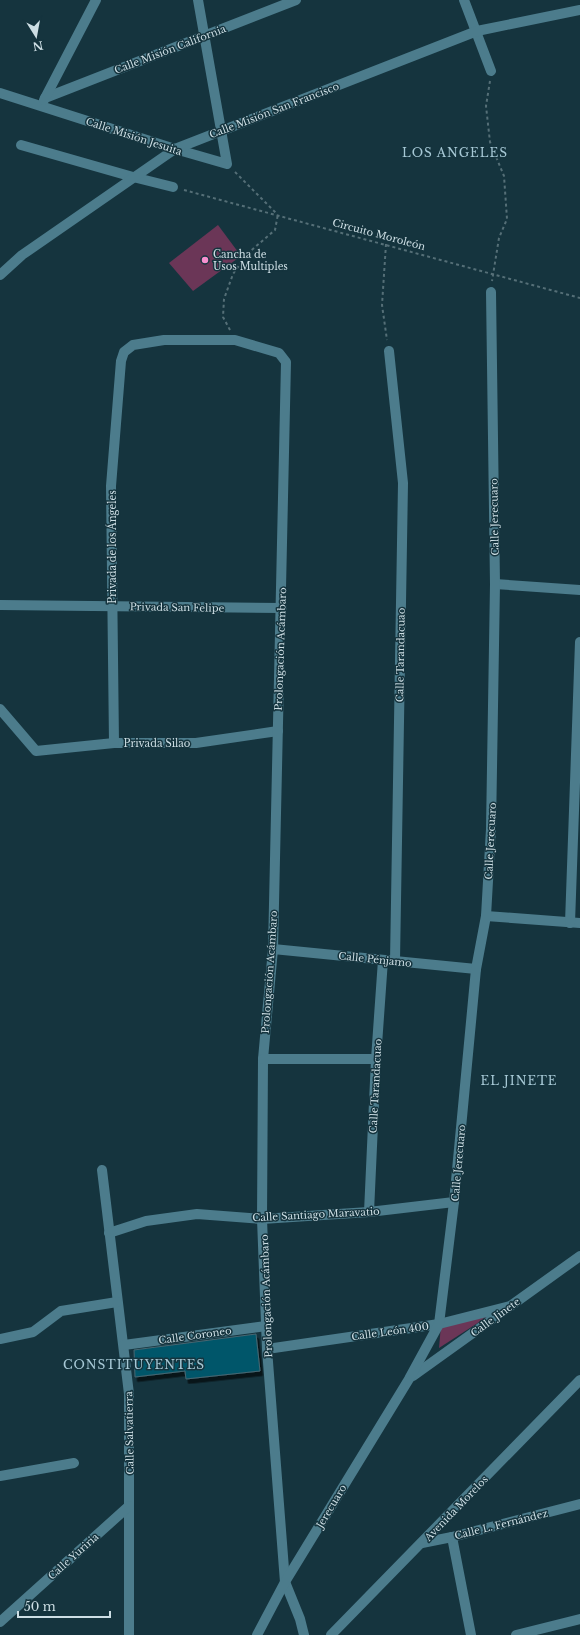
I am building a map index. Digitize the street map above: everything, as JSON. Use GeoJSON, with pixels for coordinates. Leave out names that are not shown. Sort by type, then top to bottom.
{"type":"FeatureCollection","features":[{"type":"Feature","properties":{"kind":"street"},"geometry":{"type":"LineString","coordinates":[[43,102],[96,0]]}},
{"type":"Feature","properties":{"kind":"street"},"geometry":{"type":"LineString","coordinates":[[198,0],[220,132],[227,164]]}},
{"type":"Feature","properties":{"kind":"street","name":"Calle Misión California"},"geometry":{"type":"LineString","coordinates":[[43,102],[296,0]]}},
{"type":"Feature","properties":{"kind":"street"},"geometry":{"type":"LineString","coordinates":[[464,0],[491,71]]}},
{"type":"Feature","properties":{"kind":"street","name":"Calle Misión San Francisco"},"geometry":{"type":"LineString","coordinates":[[0,275],[22,255],[175,149],[477,31],[580,10]]}},
{"type":"Feature","properties":{"kind":"street","name":"Calle Misión Jesuita"},"geometry":{"type":"LineString","coordinates":[[0,93],[43,102],[175,149],[227,164]]}},
{"type":"Feature","properties":{"kind":"street"},"geometry":{"type":"LineString","coordinates":[[21,144],[133,177],[173,187]]}},
{"type":"Feature","properties":{"kind":"street","name":"Calle Jerecuaro"},"geometry":{"type":"LineString","coordinates":[[409,1379],[439,1324],[454,1202],[476,969],[486,916],[491,829],[495,584],[491,292]]}},
{"type":"Feature","properties":{"kind":"street","name":"Privada de los Ángeles"},"geometry":{"type":"LineString","coordinates":[[114,743],[111,486],[121,361],[124,352],[133,345],[164,340],[235,340]]}},
{"type":"Feature","properties":{"kind":"street","name":"Prolongación Acámbaro"},"geometry":{"type":"LineString","coordinates":[[235,340],[279,353],[286,362],[282,608],[273,948],[263,1059],[262,1219],[267,1349],[285,1582]]}},
{"type":"Feature","properties":{"kind":"street","name":"Calle Tarandacuao"},"geometry":{"type":"LineString","coordinates":[[389,351],[403,483],[395,961]]}},
{"type":"Feature","properties":{"kind":"street"},"geometry":{"type":"LineString","coordinates":[[495,584],[580,590]]}},
{"type":"Feature","properties":{"kind":"street","name":"Privada San Felipe"},"geometry":{"type":"LineString","coordinates":[[0,605],[282,608]]}},
{"type":"Feature","properties":{"kind":"street"},"geometry":{"type":"LineString","coordinates":[[486,916],[575,923],[580,642]]}},
{"type":"Feature","properties":{"kind":"street","name":"Privada Silao"},"geometry":{"type":"LineString","coordinates":[[0,709],[36,751],[114,743],[196,743],[278,731]]}},
{"type":"Feature","properties":{"kind":"street","name":"Calle Pénjamo"},"geometry":{"type":"LineString","coordinates":[[273,948],[476,969]]}},
{"type":"Feature","properties":{"kind":"street","name":"Calle Tarandacuao"},"geometry":{"type":"LineString","coordinates":[[369,1212],[376,1059],[383,960]]}},
{"type":"Feature","properties":{"kind":"street"},"geometry":{"type":"LineString","coordinates":[[263,1059],[376,1059]]}},
{"type":"Feature","properties":{"kind":"street","name":"Calle Salvatierra"},"geometry":{"type":"LineString","coordinates":[[102,1170],[129,1394],[129,1635]]}},
{"type":"Feature","properties":{"kind":"street","name":"Calle Santiago Maravatio"},"geometry":{"type":"LineString","coordinates":[[109,1233],[146,1221],[197,1214],[262,1219],[369,1212],[454,1202]]}},
{"type":"Feature","properties":{"kind":"street","name":"Calle Jinete"},"geometry":{"type":"LineString","coordinates":[[409,1379],[580,1256]]}},
{"type":"Feature","properties":{"kind":"street"},"geometry":{"type":"LineString","coordinates":[[0,1339],[33,1332],[61,1311],[117,1302]]}},
{"type":"Feature","properties":{"kind":"street","name":"Calle León 400"},"geometry":{"type":"LineString","coordinates":[[267,1349],[439,1324],[510,1306]]}},
{"type":"Feature","properties":{"kind":"street","name":"Calle Coroneo"},"geometry":{"type":"LineString","coordinates":[[124,1345],[266,1326]]}},
{"type":"Feature","properties":{"kind":"street","name":"Jerecuaro"},"geometry":{"type":"LineString","coordinates":[[257,1635],[285,1582],[409,1379]]}},
{"type":"Feature","properties":{"kind":"street","name":"Avenida Morelos"},"geometry":{"type":"LineString","coordinates":[[331,1635],[580,1380]]}},
{"type":"Feature","properties":{"kind":"street"},"geometry":{"type":"LineString","coordinates":[[0,1476],[74,1463]]}},
{"type":"Feature","properties":{"kind":"street","name":"Calle L. Fernández"},"geometry":{"type":"LineString","coordinates":[[422,1543],[452,1537],[580,1504]]}},
{"type":"Feature","properties":{"kind":"street","name":"Calle Yuriria"},"geometry":{"type":"LineString","coordinates":[[0,1622],[129,1506]]}},
{"type":"Feature","properties":{"kind":"street"},"geometry":{"type":"LineString","coordinates":[[452,1537],[471,1635]]}},
{"type":"Feature","properties":{"kind":"street"},"geometry":{"type":"LineString","coordinates":[[285,1582],[300,1619],[304,1635]]}},
{"type":"Feature","properties":{"kind":"street"},"geometry":{"type":"LineString","coordinates":[[516,1635],[580,1619]]}},
{"type":"Feature","properties":{"kind":"path"},"geometry":{"type":"LineString","coordinates":[[491,71],[486,106],[490,142],[504,176],[507,219],[499,238],[491,292]]}},
{"type":"Feature","properties":{"kind":"path"},"geometry":{"type":"LineString","coordinates":[[227,164],[278,214],[276,230],[247,254],[233,274],[224,299],[223,317],[235,340]]}},
{"type":"Feature","properties":{"kind":"path","name":"Circuito Moroleón"},"geometry":{"type":"LineString","coordinates":[[173,187],[278,214],[580,298]]}},
{"type":"Feature","properties":{"kind":"path"},"geometry":{"type":"LineString","coordinates":[[386,244],[382,305],[389,351]]}},
{"type":"Feature","properties":{"kind":"shaded area","name":"Cancha de Usos Multiples"},"geometry":{"type":"Polygon","coordinates":[[[218,225],[241,256],[193,291],[169,263],[218,225]]]}},
{"type":"Feature","properties":{"kind":"shaded area"},"geometry":{"type":"Polygon","coordinates":[[[487,1317],[439,1348],[441,1325],[487,1317]]]}},
{"type":"Feature","properties":{"kind":"building"},"geometry":{"type":"Polygon","coordinates":[[[256,1334],[260,1371],[186,1379],[185,1371],[135,1377],[134,1350],[256,1334]]]}},
{"type":"Feature","properties":{"kind":"place","name":"Cancha de Usos Multiples"},"geometry":{"type":"Point","coordinates":[205,260]}},
{"type":"Feature","properties":{"kind":"district","name":"LOS ANGELES"},"geometry":{"type":"Point","coordinates":[455,153]}},
{"type":"Feature","properties":{"kind":"district","name":"EL JINETE"},"geometry":{"type":"Point","coordinates":[519,1081]}},
{"type":"Feature","properties":{"kind":"district","name":"CONSTITUYENTES"},"geometry":{"type":"Point","coordinates":[134,1365]}}]}
